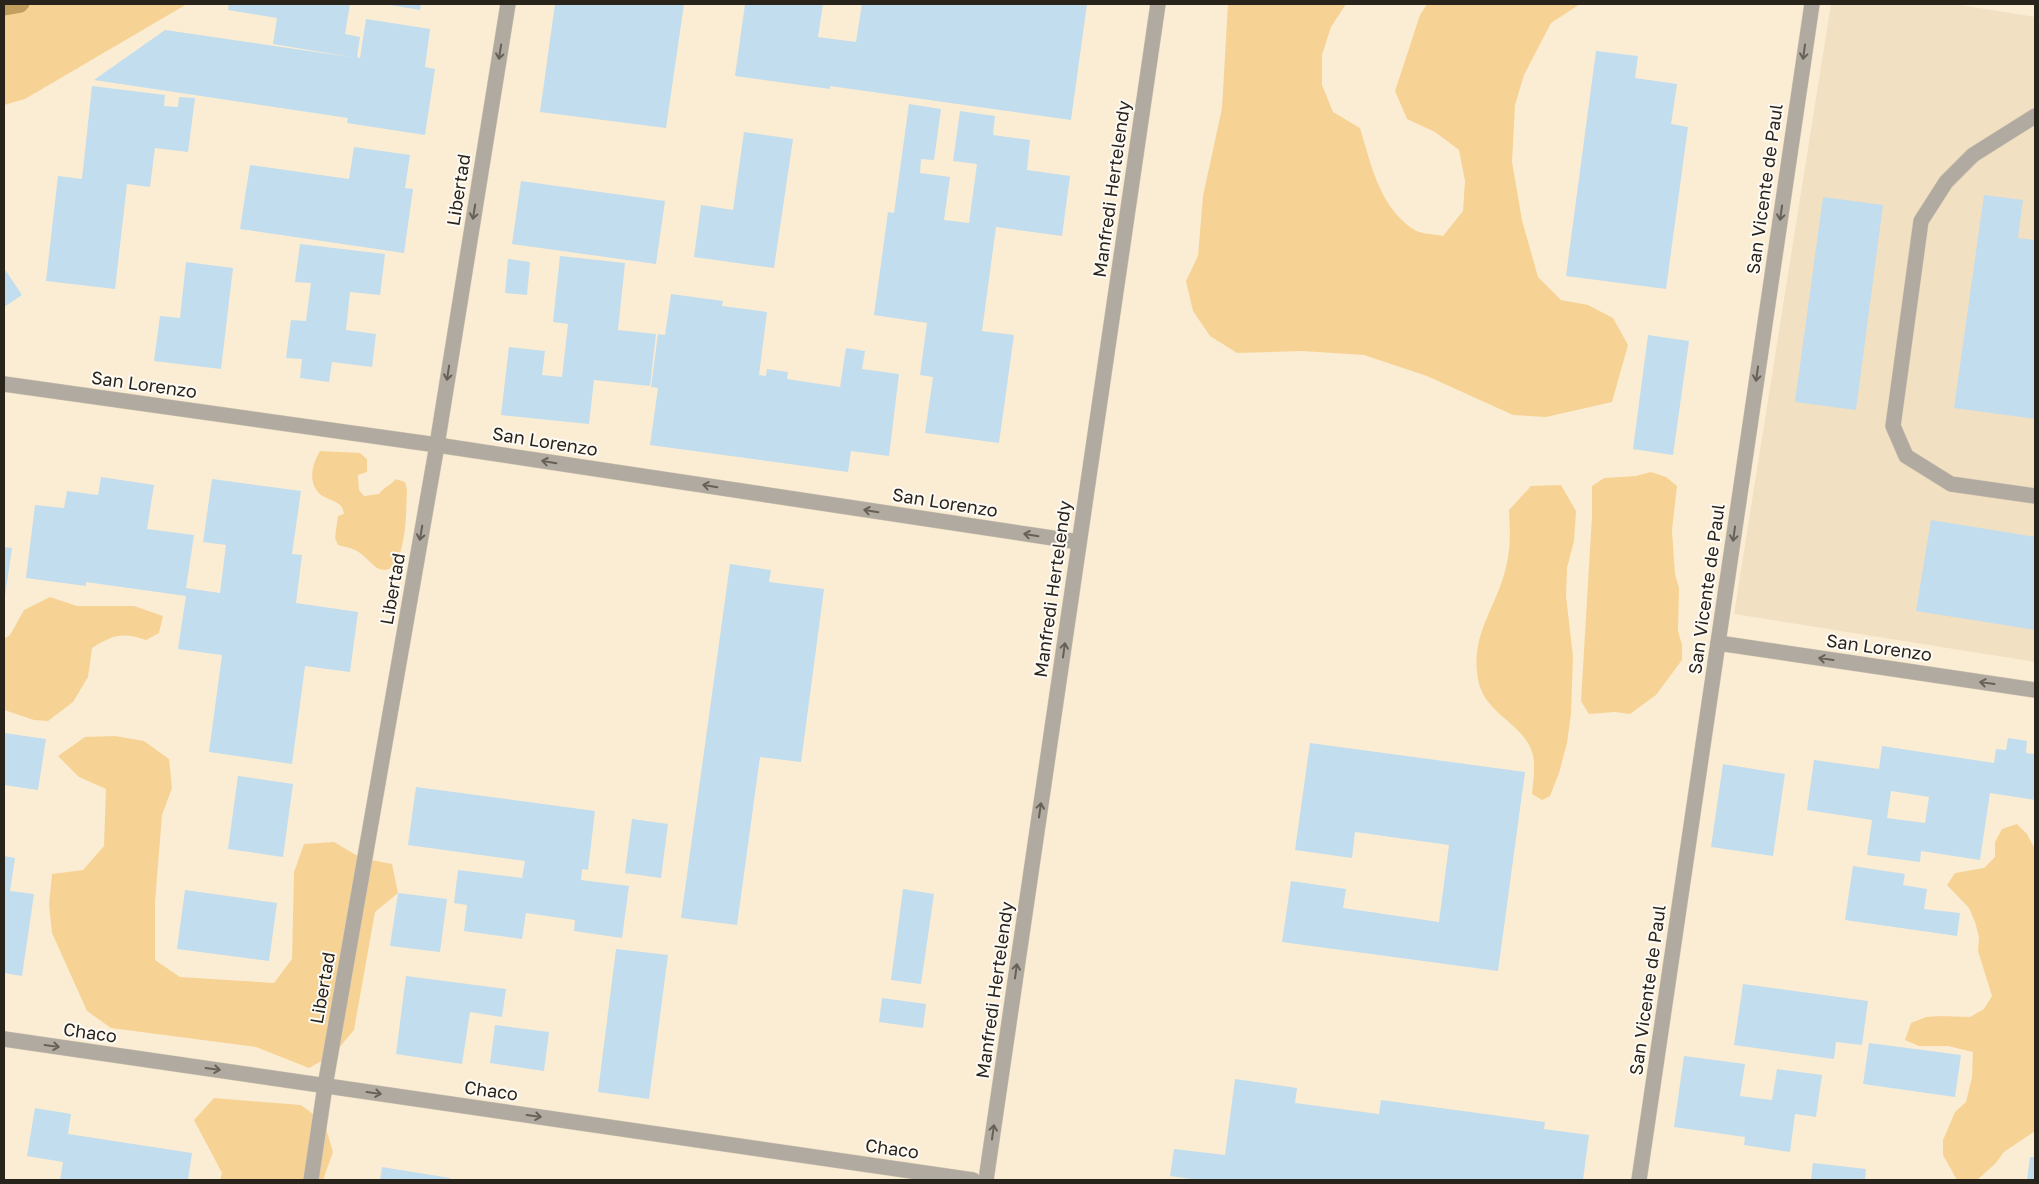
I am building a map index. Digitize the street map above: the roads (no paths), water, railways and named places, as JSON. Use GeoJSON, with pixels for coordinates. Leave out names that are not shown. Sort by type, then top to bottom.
{"type":"FeatureCollection","features":[{"type":"Feature","properties":{"kind":"street","name":"Libertad"},"geometry":{"type":"LineString","coordinates":[[311,1180],[325,1086],[437,445],[508,4]]}},
{"type":"Feature","properties":{"kind":"street","name":"Manfredi Hertelendy"},"geometry":{"type":"LineString","coordinates":[[986,1180],[1158,4]]}},
{"type":"Feature","properties":{"kind":"street","name":"San Vicente de Paul"},"geometry":{"type":"LineString","coordinates":[[1639,1180],[1812,4]]}},
{"type":"Feature","properties":{"kind":"street"},"geometry":{"type":"LineString","coordinates":[[2035,116],[1974,155],[1946,182],[1921,221],[1893,426],[1906,456],[1951,484],[2035,496]]}},
{"type":"Feature","properties":{"kind":"street","name":"San Lorenzo"},"geometry":{"type":"LineString","coordinates":[[4,384],[437,445],[1079,542]]}},
{"type":"Feature","properties":{"kind":"street","name":"San Lorenzo"},"geometry":{"type":"LineString","coordinates":[[1718,643],[2035,690]]}},
{"type":"Feature","properties":{"kind":"street","name":"Chaco"},"geometry":{"type":"LineString","coordinates":[[4,1039],[973,1180]]}},
{"type":"Feature","properties":{"kind":"waterway"},"geometry":{"type":"LineString","coordinates":[[4,10],[21,7],[24,4]]}}]}
